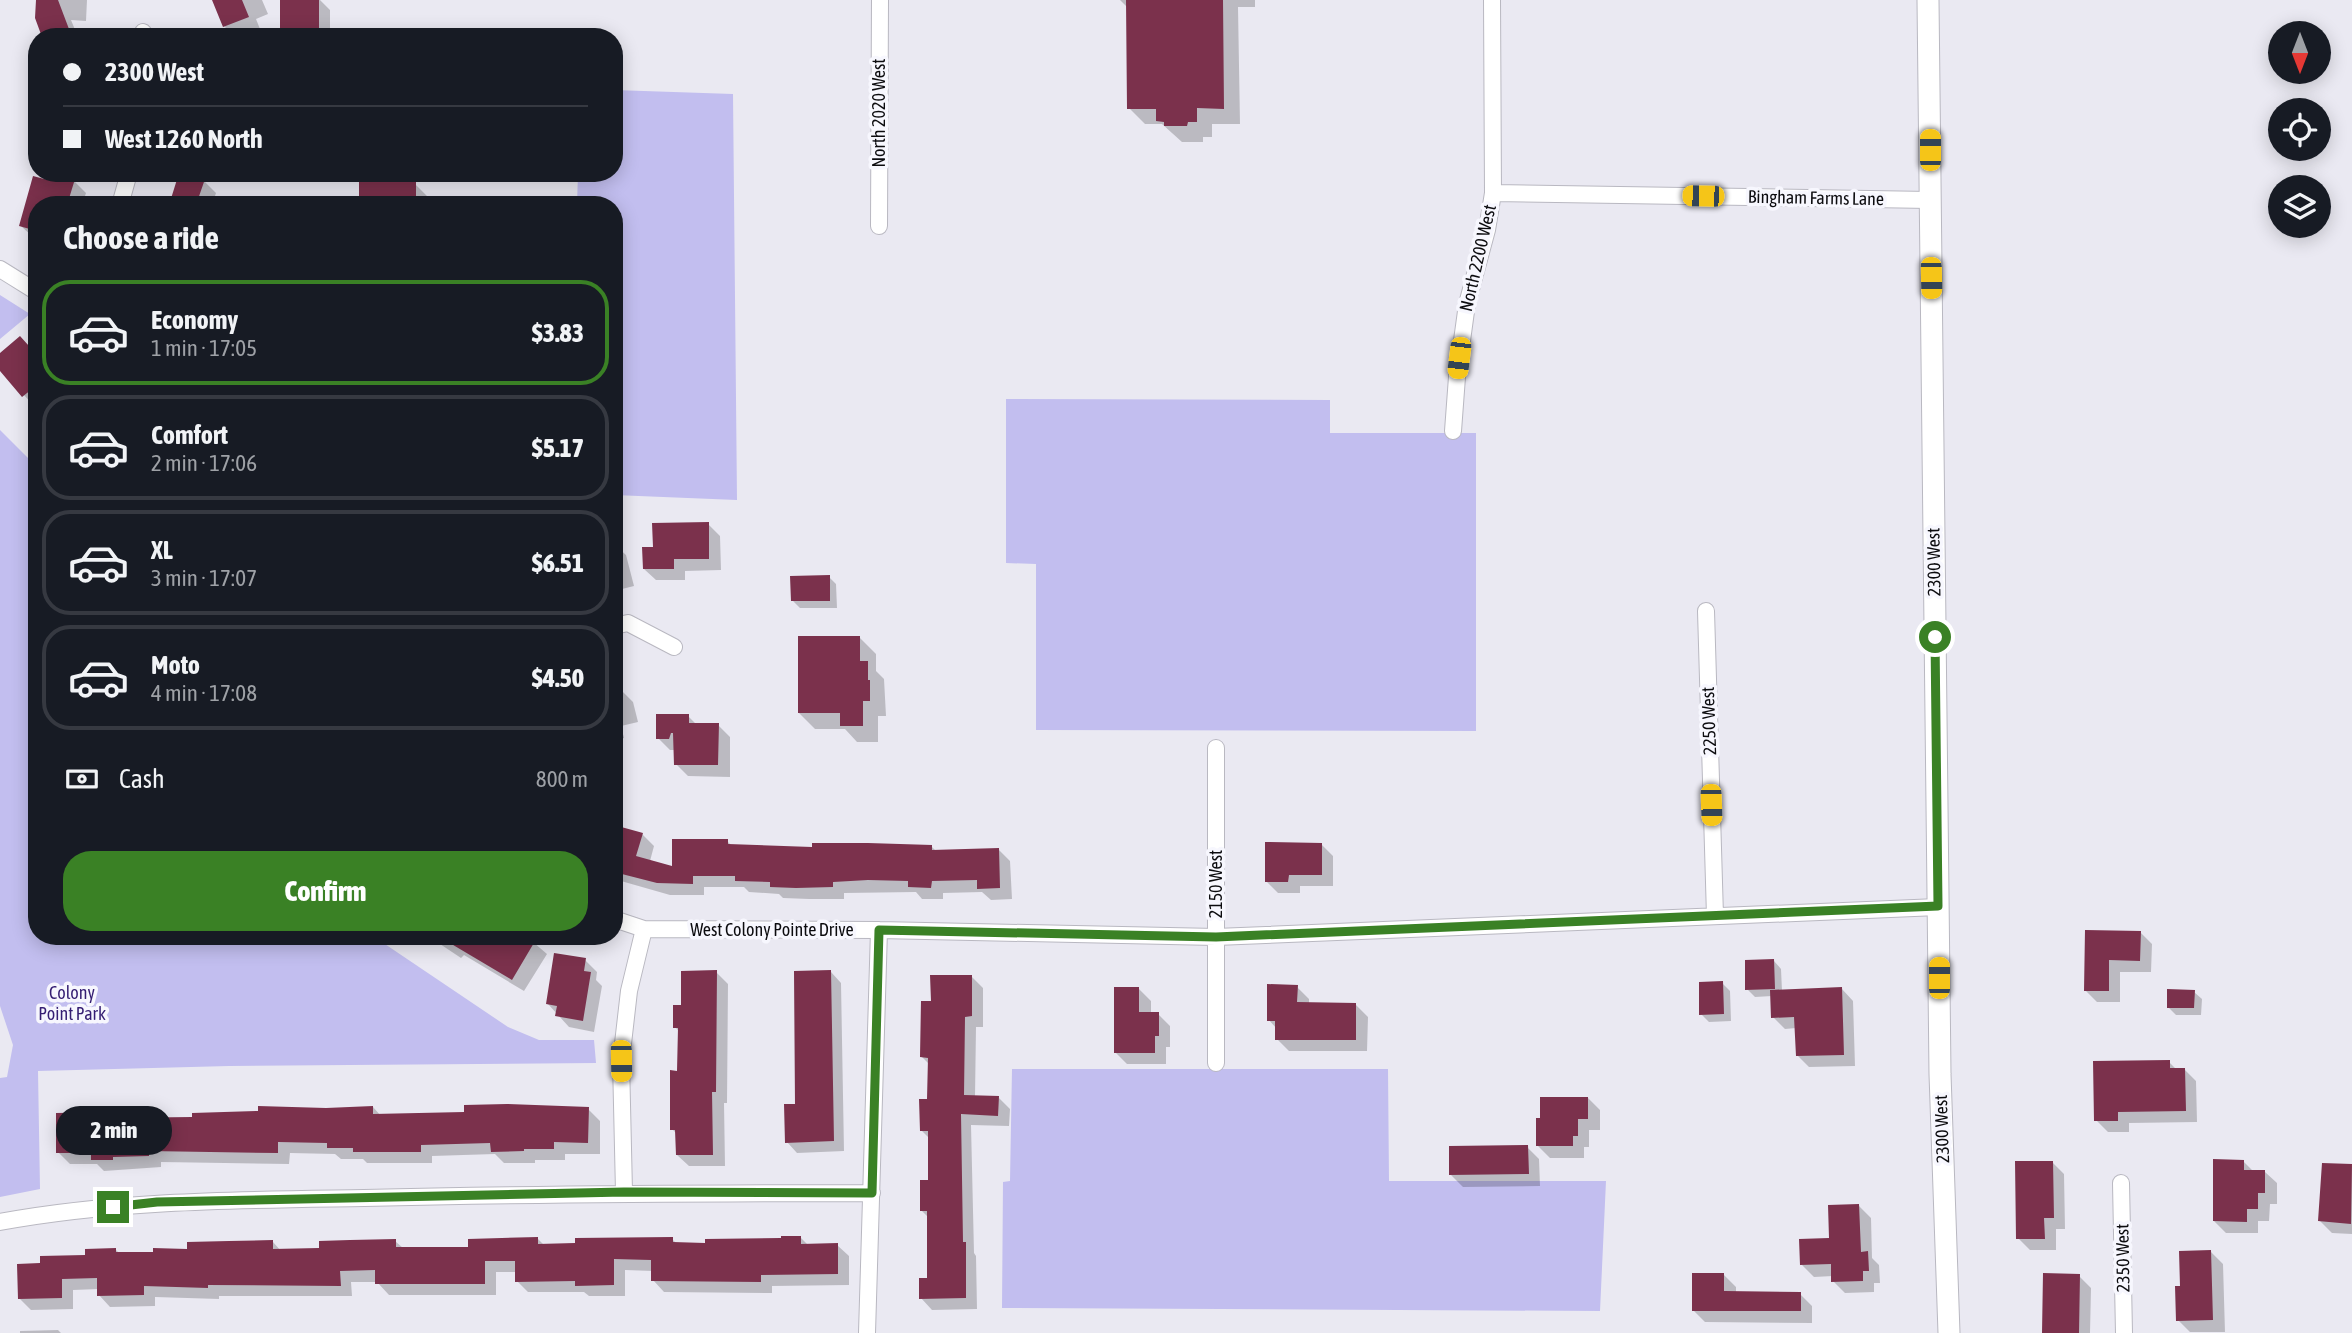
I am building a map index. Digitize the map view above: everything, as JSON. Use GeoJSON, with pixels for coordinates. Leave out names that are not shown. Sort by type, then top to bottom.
{"type":"FeatureCollection","features":[{"type":"Feature","properties":{"kind":"main road","name":"2300 West"},"geometry":{"type":"LineString","coordinates":[[1928,0],[1940,1074],[1949,1333]]}},
{"type":"Feature","properties":{"kind":"street","name":"North 2020 West"},"geometry":{"type":"LineString","coordinates":[[879,226],[880,0]]}},
{"type":"Feature","properties":{"kind":"street","name":"North 2200 West"},"geometry":{"type":"LineString","coordinates":[[1453,431],[1466,304],[1487,230],[1493,193],[1492,0]]}},
{"type":"Feature","properties":{"kind":"street","name":"Bingham Farms Lane"},"geometry":{"type":"LineString","coordinates":[[1493,193],[1930,200]]}},
{"type":"Feature","properties":{"kind":"street"},"geometry":{"type":"LineString","coordinates":[[0,269],[28,286]]}},
{"type":"Feature","properties":{"kind":"street","name":"2250 West"},"geometry":{"type":"LineString","coordinates":[[1706,611],[1715,916]]}},
{"type":"Feature","properties":{"kind":"street"},"geometry":{"type":"LineString","coordinates":[[623,623],[628,622],[674,647]]}},
{"type":"Feature","properties":{"kind":"street","name":"2150 West"},"geometry":{"type":"LineString","coordinates":[[1216,748],[1216,1063]]}},
{"type":"Feature","properties":{"kind":"street","name":"West Colony Pointe Drive"},"geometry":{"type":"LineString","coordinates":[[623,922],[644,929],[879,930],[1216,937],[1938,906]]}},
{"type":"Feature","properties":{"kind":"street"},"geometry":{"type":"LineString","coordinates":[[624,1192],[621,1061],[629,991],[644,929]]}},
{"type":"Feature","properties":{"kind":"street"},"geometry":{"type":"LineString","coordinates":[[867,1333],[879,930]]}},
{"type":"Feature","properties":{"kind":"street","name":"2350 West"},"geometry":{"type":"LineString","coordinates":[[2121,1183],[2124,1333]]}},
{"type":"Feature","properties":{"kind":"street"},"geometry":{"type":"LineString","coordinates":[[0,1222],[46,1214],[157,1202],[624,1192],[872,1193]]}},
{"type":"Feature","properties":{"kind":"green space"},"geometry":{"type":"Polygon","coordinates":[[[623,90],[733,94],[737,500],[623,495],[623,196],[577,196],[578,182],[623,182],[623,90]]]}},
{"type":"Feature","properties":{"kind":"green space"},"geometry":{"type":"Polygon","coordinates":[[[0,295],[28,313],[28,316],[0,339],[0,295]]]}},
{"type":"Feature","properties":{"kind":"green space"},"geometry":{"type":"Polygon","coordinates":[[[1006,399],[1330,400],[1330,433],[1476,433],[1476,731],[1036,730],[1036,564],[1006,563],[1006,399]]]}},
{"type":"Feature","properties":{"kind":"green space","name":"Colony Point Park"},"geometry":{"type":"Polygon","coordinates":[[[0,430],[28,458],[28,945],[386,945],[508,1027],[539,1040],[594,1040],[596,1063],[229,1066],[38,1071],[40,1189],[0,1197],[0,1078],[7,1077],[13,1045],[0,1006],[0,430]]]}},
{"type":"Feature","properties":{"kind":"green space"},"geometry":{"type":"Polygon","coordinates":[[[1012,1069],[1388,1069],[1389,1181],[1606,1181],[1600,1311],[1002,1308],[1003,1182],[1010,1181],[1012,1069]]]}},
{"type":"Feature","properties":{"kind":"building"},"geometry":{"type":"Polygon","coordinates":[[[36,0],[58,0],[69,28],[39,28],[35,18],[36,0]]]}},
{"type":"Feature","properties":{"kind":"building"},"geometry":{"type":"Polygon","coordinates":[[[212,0],[242,0],[249,17],[223,27],[212,0]]]}},
{"type":"Feature","properties":{"kind":"building"},"geometry":{"type":"Polygon","coordinates":[[[280,0],[319,0],[319,28],[280,28],[280,0]]]}},
{"type":"Feature","properties":{"kind":"building"},"geometry":{"type":"Polygon","coordinates":[[[1126,0],[1223,0],[1224,109],[1197,108],[1197,122],[1188,122],[1187,126],[1164,126],[1164,122],[1156,121],[1156,109],[1127,109],[1126,0]]]}},
{"type":"Feature","properties":{"kind":"building"},"geometry":{"type":"Polygon","coordinates":[[[31,182],[74,182],[70,196],[28,196],[28,228],[19,226],[31,182]]]}},
{"type":"Feature","properties":{"kind":"building"},"geometry":{"type":"Polygon","coordinates":[[[176,182],[204,182],[199,196],[172,196],[176,182]]]}},
{"type":"Feature","properties":{"kind":"building"},"geometry":{"type":"Polygon","coordinates":[[[359,182],[416,182],[416,196],[359,196],[359,182]]]}},
{"type":"Feature","properties":{"kind":"building"},"geometry":{"type":"Polygon","coordinates":[[[20,336],[28,345],[28,392],[22,397],[0,371],[0,353],[20,336]]]}},
{"type":"Feature","properties":{"kind":"building"},"geometry":{"type":"Polygon","coordinates":[[[709,522],[709,559],[674,559],[674,569],[643,569],[642,547],[653,547],[652,523],[709,522]]]}},
{"type":"Feature","properties":{"kind":"building"},"geometry":{"type":"Polygon","coordinates":[[[830,575],[830,601],[791,601],[790,576],[830,575]]]}},
{"type":"Feature","properties":{"kind":"building"},"geometry":{"type":"Polygon","coordinates":[[[798,636],[860,636],[860,661],[868,661],[870,680],[870,701],[863,701],[863,726],[840,726],[840,713],[798,713],[798,636]]]}},
{"type":"Feature","properties":{"kind":"building"},"geometry":{"type":"Polygon","coordinates":[[[656,714],[689,714],[689,723],[719,723],[718,765],[674,765],[673,733],[669,739],[656,739],[656,714]]]}},
{"type":"Feature","properties":{"kind":"building"},"geometry":{"type":"Polygon","coordinates":[[[623,827],[643,833],[636,856],[672,866],[672,839],[728,839],[728,844],[812,847],[812,843],[868,843],[932,845],[932,850],[999,848],[1000,888],[977,889],[977,880],[932,881],[931,888],[908,887],[908,881],[868,880],[833,882],[833,887],[770,887],[770,882],[735,881],[735,876],[693,876],[693,884],[657,883],[623,874],[623,827]]]}},
{"type":"Feature","properties":{"kind":"building"},"geometry":{"type":"Polygon","coordinates":[[[1265,842],[1322,843],[1322,875],[1289,875],[1288,882],[1265,882],[1265,842]]]}},
{"type":"Feature","properties":{"kind":"building"},"geometry":{"type":"Polygon","coordinates":[[[2085,930],[2141,931],[2140,961],[2109,960],[2109,991],[2084,991],[2085,930]]]}},
{"type":"Feature","properties":{"kind":"building"},"geometry":{"type":"Polygon","coordinates":[[[453,945],[533,945],[512,980],[453,945]]]}},
{"type":"Feature","properties":{"kind":"building"},"geometry":{"type":"Polygon","coordinates":[[[554,953],[586,958],[584,971],[591,972],[583,1021],[555,1016],[557,1006],[546,1004],[554,953]]]}},
{"type":"Feature","properties":{"kind":"building"},"geometry":{"type":"Polygon","coordinates":[[[1774,959],[1775,989],[1745,990],[1745,960],[1774,959]]]}},
{"type":"Feature","properties":{"kind":"building"},"geometry":{"type":"Polygon","coordinates":[[[717,970],[716,1092],[712,1092],[713,1155],[676,1155],[675,1130],[670,1130],[670,1070],[677,1071],[678,1028],[673,1028],[673,1005],[681,1005],[681,971],[717,970]]]}},
{"type":"Feature","properties":{"kind":"building"},"geometry":{"type":"Polygon","coordinates":[[[831,970],[834,1141],[785,1143],[784,1104],[795,1104],[794,971],[831,970]]]}},
{"type":"Feature","properties":{"kind":"building"},"geometry":{"type":"Polygon","coordinates":[[[930,975],[972,975],[972,1016],[965,1017],[964,1095],[999,1096],[998,1116],[961,1114],[966,1298],[919,1299],[919,1278],[927,1278],[927,1211],[920,1211],[920,1180],[928,1180],[928,1131],[920,1131],[919,1099],[927,1099],[928,1058],[920,1057],[921,1001],[931,1001],[930,975]]]}},
{"type":"Feature","properties":{"kind":"building"},"geometry":{"type":"Polygon","coordinates":[[[1723,981],[1724,1014],[1699,1015],[1699,982],[1723,981]]]}},
{"type":"Feature","properties":{"kind":"building"},"geometry":{"type":"Polygon","coordinates":[[[1267,984],[1298,985],[1297,1002],[1356,1003],[1356,1040],[1275,1040],[1275,1021],[1267,1021],[1267,984]]]}},
{"type":"Feature","properties":{"kind":"building"},"geometry":{"type":"Polygon","coordinates":[[[1114,987],[1139,987],[1139,1012],[1159,1012],[1159,1036],[1155,1036],[1155,1053],[1114,1053],[1114,987]]]}},
{"type":"Feature","properties":{"kind":"building"},"geometry":{"type":"Polygon","coordinates":[[[1842,987],[1844,1055],[1796,1056],[1794,1017],[1771,1018],[1770,990],[1842,987]]]}},
{"type":"Feature","properties":{"kind":"building"},"geometry":{"type":"Polygon","coordinates":[[[2167,989],[2195,990],[2194,1008],[2167,1008],[2167,989]]]}},
{"type":"Feature","properties":{"kind":"building"},"geometry":{"type":"Polygon","coordinates":[[[2170,1060],[2170,1068],[2185,1068],[2186,1111],[2118,1112],[2118,1121],[2094,1121],[2093,1061],[2170,1060]]]}},
{"type":"Feature","properties":{"kind":"building"},"geometry":{"type":"Polygon","coordinates":[[[1540,1097],[1588,1097],[1588,1119],[1578,1119],[1578,1136],[1573,1136],[1573,1146],[1536,1146],[1536,1118],[1540,1118],[1540,1097]]]}},
{"type":"Feature","properties":{"kind":"building"},"geometry":{"type":"Polygon","coordinates":[[[464,1105],[589,1107],[588,1143],[554,1142],[554,1149],[524,1151],[491,1152],[490,1143],[421,1145],[421,1152],[353,1152],[353,1148],[327,1148],[327,1143],[278,1142],[278,1153],[149,1151],[149,1156],[113,1157],[113,1160],[91,1160],[91,1153],[56,1153],[56,1113],[112,1112],[112,1118],[192,1117],[192,1113],[258,1111],[258,1106],[373,1106],[373,1114],[464,1112],[464,1105]]]}},
{"type":"Feature","properties":{"kind":"building"},"geometry":{"type":"Polygon","coordinates":[[[1528,1145],[1529,1174],[1449,1175],[1449,1146],[1528,1145]]]}},
{"type":"Feature","properties":{"kind":"building"},"geometry":{"type":"Polygon","coordinates":[[[2213,1159],[2244,1160],[2244,1170],[2265,1170],[2265,1193],[2258,1193],[2258,1209],[2247,1209],[2247,1222],[2213,1221],[2213,1159]]]}},
{"type":"Feature","properties":{"kind":"building"},"geometry":{"type":"Polygon","coordinates":[[[2015,1161],[2053,1161],[2054,1218],[2044,1218],[2045,1239],[2016,1239],[2015,1161]]]}},
{"type":"Feature","properties":{"kind":"building"},"geometry":{"type":"Polygon","coordinates":[[[2322,1163],[2352,1164],[2351,1224],[2318,1221],[2322,1163]]]}},
{"type":"Feature","properties":{"kind":"building"},"geometry":{"type":"Polygon","coordinates":[[[1859,1204],[1861,1252],[1868,1251],[1869,1271],[1863,1271],[1863,1281],[1831,1282],[1831,1264],[1800,1265],[1799,1239],[1829,1238],[1828,1205],[1859,1204]]]}},
{"type":"Feature","properties":{"kind":"building"},"geometry":{"type":"Polygon","coordinates":[[[801,1236],[801,1244],[838,1243],[838,1274],[761,1275],[761,1282],[651,1281],[651,1260],[614,1259],[614,1285],[575,1286],[575,1281],[515,1282],[515,1261],[485,1261],[485,1284],[375,1284],[375,1270],[340,1271],[341,1286],[144,1286],[144,1295],[97,1296],[97,1278],[62,1279],[62,1298],[18,1299],[17,1264],[40,1263],[40,1256],[85,1255],[85,1249],[116,1248],[116,1252],[153,1252],[153,1248],[187,1249],[187,1242],[273,1240],[273,1249],[319,1248],[319,1241],[396,1239],[396,1247],[468,1247],[468,1239],[538,1237],[538,1244],[575,1243],[575,1238],[673,1237],[673,1242],[705,1243],[705,1239],[801,1236]]]}},
{"type":"Feature","properties":{"kind":"building"},"geometry":{"type":"Polygon","coordinates":[[[2211,1250],[2213,1320],[2176,1321],[2175,1286],[2180,1286],[2179,1251],[2211,1250]]]}},
{"type":"Feature","properties":{"kind":"building"},"geometry":{"type":"Polygon","coordinates":[[[1692,1273],[1724,1273],[1724,1291],[1801,1292],[1801,1311],[1692,1311],[1692,1273]]]}},
{"type":"Feature","properties":{"kind":"building"},"geometry":{"type":"Polygon","coordinates":[[[2043,1273],[2080,1274],[2079,1333],[2042,1333],[2043,1273]]]}},
{"type":"Feature","properties":{"kind":"route"},"geometry":{"type":"LineString","coordinates":[[113,1207],[157,1202],[624,1192],[872,1193],[879,930],[1216,937],[1938,906],[1935,637]]}}]}
